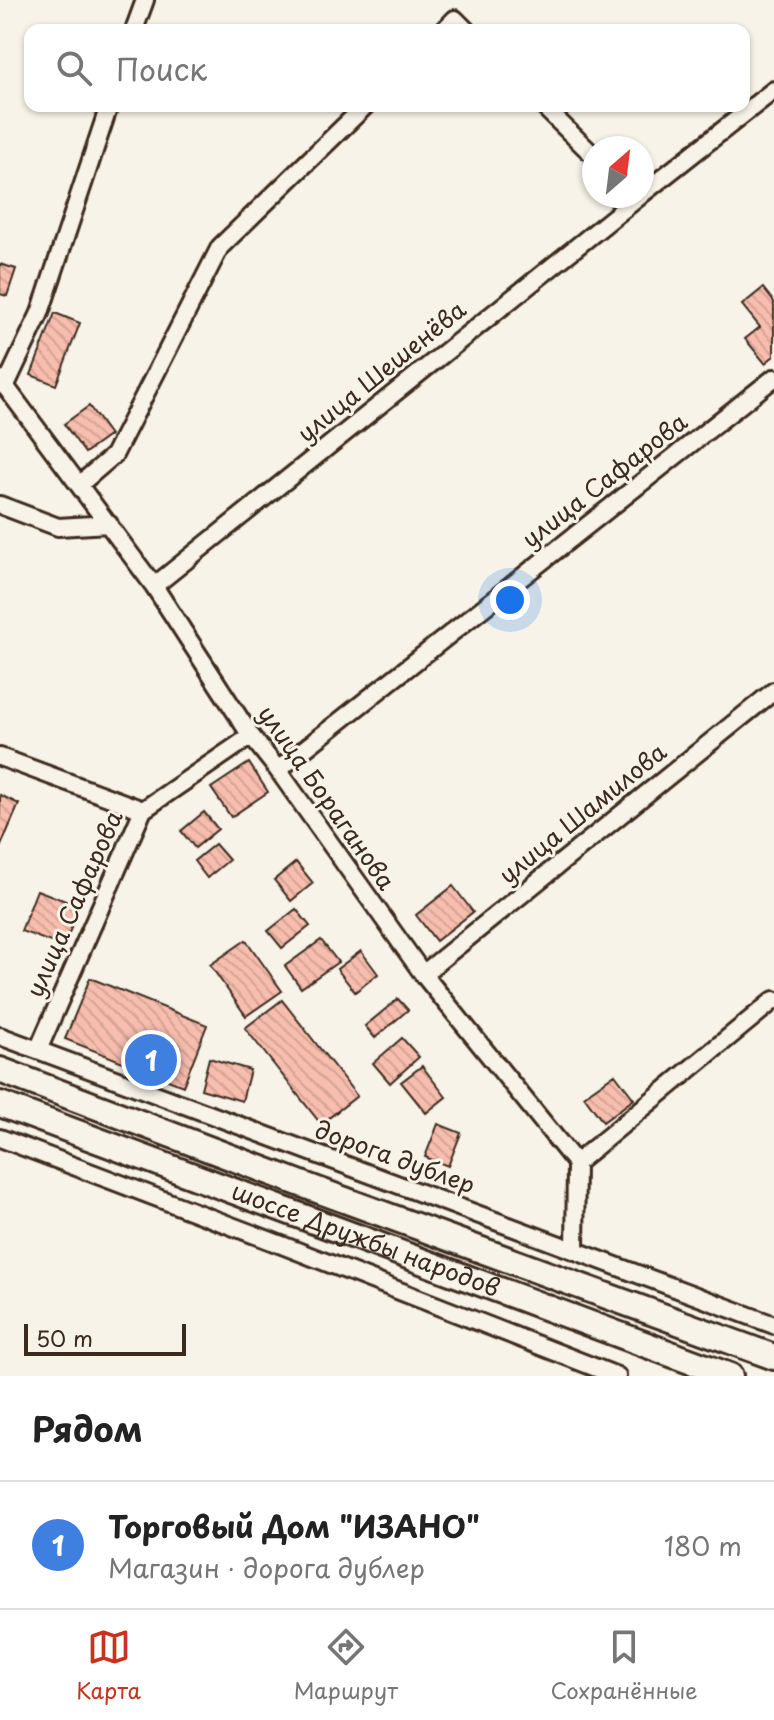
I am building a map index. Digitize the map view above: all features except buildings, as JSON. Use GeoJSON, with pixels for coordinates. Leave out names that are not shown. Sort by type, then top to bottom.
{"type":"FeatureCollection","features":[{"type":"Feature","properties":{"kind":"main road"},"geometry":{"type":"LineString","coordinates":[[0,1070],[774,1357]]}},
{"type":"Feature","properties":{"kind":"main road","name":"шоссе Дружбы народов"},"geometry":{"type":"LineString","coordinates":[[0,1104],[730,1376]]}},
{"type":"Feature","properties":{"kind":"street"},"geometry":{"type":"LineString","coordinates":[[136,24],[145,0]]}},
{"type":"Feature","properties":{"kind":"street","name":"улица Шешенёва"},"geometry":{"type":"LineString","coordinates":[[750,109],[774,90]]}},
{"type":"Feature","properties":{"kind":"street"},"geometry":{"type":"LineString","coordinates":[[2,383],[40,313],[107,112]]}},
{"type":"Feature","properties":{"kind":"street"},"geometry":{"type":"LineString","coordinates":[[79,485],[114,455],[220,247],[359,112]]}},
{"type":"Feature","properties":{"kind":"street"},"geometry":{"type":"LineString","coordinates":[[549,112],[582,144]]}},
{"type":"Feature","properties":{"kind":"street","name":"улица Шешенёва"},"geometry":{"type":"LineString","coordinates":[[654,184],[746,112]]}},
{"type":"Feature","properties":{"kind":"street","name":"улица Шешенёва"},"geometry":{"type":"LineString","coordinates":[[154,586],[623,208]]}},
{"type":"Feature","properties":{"kind":"street","name":"улица Сафарова"},"geometry":{"type":"LineString","coordinates":[[278,770],[774,378]]}},
{"type":"Feature","properties":{"kind":"street","name":"улица Бораганова"},"geometry":{"type":"LineString","coordinates":[[2,383],[154,586],[251,736],[423,974],[576,1163]]}},
{"type":"Feature","properties":{"kind":"street"},"geometry":{"type":"LineString","coordinates":[[0,505],[58,527],[109,524]]}},
{"type":"Feature","properties":{"kind":"street","name":"улица Шамилова"},"geometry":{"type":"LineString","coordinates":[[423,974],[774,691]]}},
{"type":"Feature","properties":{"kind":"street","name":"улица Сафарова"},"geometry":{"type":"LineString","coordinates":[[38,1050],[143,810],[251,736]]}},
{"type":"Feature","properties":{"kind":"street"},"geometry":{"type":"LineString","coordinates":[[0,757],[143,810]]}},
{"type":"Feature","properties":{"kind":"street"},"geometry":{"type":"LineString","coordinates":[[575,1251],[576,1163],[774,1000]]}},
{"type":"Feature","properties":{"kind":"street","name":"дорога дублер"},"geometry":{"type":"LineString","coordinates":[[0,1036],[774,1325]]}},
{"type":"Feature","properties":{"kind":"street"},"geometry":{"type":"LineString","coordinates":[[0,1138],[617,1376]]}},
{"type":"Feature","properties":{"kind":"place","name":"Торговый Дом \"ИЗАНО\""},"geometry":{"type":"Point","coordinates":[151,1060]}}]}
